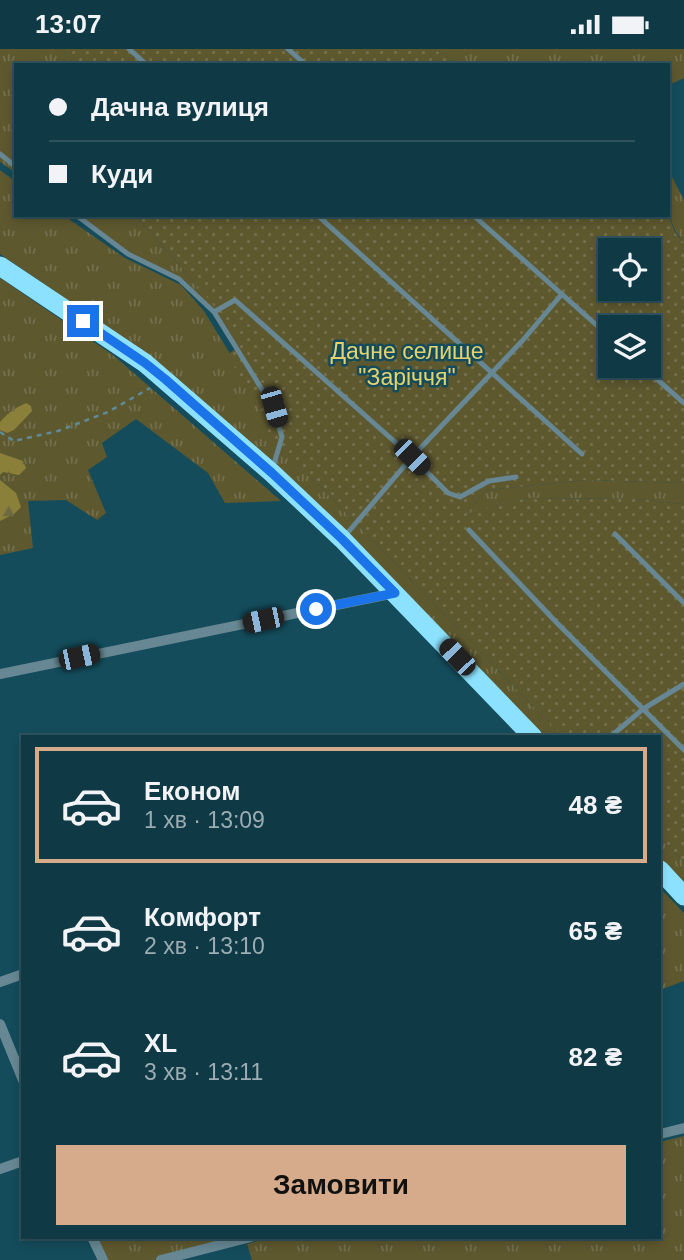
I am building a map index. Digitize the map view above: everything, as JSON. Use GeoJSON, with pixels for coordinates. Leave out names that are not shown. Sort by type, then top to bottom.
{"type":"FeatureCollection","features":[{"type":"Feature","properties":{"kind":"highway"},"geometry":{"type":"LineString","coordinates":[[0,266],[145,363],[272,473],[342,539],[531,735]]}},
{"type":"Feature","properties":{"kind":"highway"},"geometry":{"type":"LineString","coordinates":[[661,871],[684,896]]}},
{"type":"Feature","properties":{"kind":"street"},"geometry":{"type":"LineString","coordinates":[[0,674],[395,593]]}},
{"type":"Feature","properties":{"kind":"street"},"geometry":{"type":"LineString","coordinates":[[0,982],[21,975]]}},
{"type":"Feature","properties":{"kind":"street"},"geometry":{"type":"LineString","coordinates":[[0,1024],[21,1075]]}},
{"type":"Feature","properties":{"kind":"street"},"geometry":{"type":"LineString","coordinates":[[661,1134],[684,1128]]}},
{"type":"Feature","properties":{"kind":"street"},"geometry":{"type":"LineString","coordinates":[[0,1169],[21,1162]]}},
{"type":"Feature","properties":{"kind":"street"},"geometry":{"type":"LineString","coordinates":[[93,1239],[103,1260]]}},
{"type":"Feature","properties":{"kind":"street"},"geometry":{"type":"LineString","coordinates":[[161,1260],[243,1239]]}},
{"type":"Feature","properties":{"kind":"lane"},"geometry":{"type":"LineString","coordinates":[[129,49],[144,63]]}},
{"type":"Feature","properties":{"kind":"lane"},"geometry":{"type":"LineString","coordinates":[[289,49],[304,63]]}},
{"type":"Feature","properties":{"kind":"lane"},"geometry":{"type":"LineString","coordinates":[[0,154],[14,165]]}},
{"type":"Feature","properties":{"kind":"lane"},"geometry":{"type":"LineString","coordinates":[[79,217],[128,254],[178,279],[214,312],[274,407],[282,437],[272,473]]}},
{"type":"Feature","properties":{"kind":"lane"},"geometry":{"type":"LineString","coordinates":[[319,217],[582,454]]}},
{"type":"Feature","properties":{"kind":"lane"},"geometry":{"type":"LineString","coordinates":[[475,217],[598,327]]}},
{"type":"Feature","properties":{"kind":"lane"},"geometry":{"type":"LineString","coordinates":[[342,539],[412,457],[562,295]]}},
{"type":"Feature","properties":{"kind":"lane"},"geometry":{"type":"LineString","coordinates":[[214,312],[234,300],[412,457],[448,493],[460,497],[489,481],[516,477]]}},
{"type":"Feature","properties":{"kind":"lane"},"geometry":{"type":"LineString","coordinates":[[656,378],[684,403]]}},
{"type":"Feature","properties":{"kind":"lane"},"geometry":{"type":"LineString","coordinates":[[469,530],[684,750]]}},
{"type":"Feature","properties":{"kind":"lane"},"geometry":{"type":"LineString","coordinates":[[615,534],[684,603]]}},
{"type":"Feature","properties":{"kind":"lane"},"geometry":{"type":"LineString","coordinates":[[612,735],[643,709],[684,684]]}},
{"type":"Feature","properties":{"kind":"path"},"geometry":{"type":"LineString","coordinates":[[0,432],[13,441],[58,431],[108,412],[165,379]]}},
{"type":"Feature","properties":{"kind":"green space"},"geometry":{"type":"Polygon","coordinates":[[[0,49],[63,49],[69,63],[14,63],[14,172],[0,162],[0,49]]]}},
{"type":"Feature","properties":{"kind":"green space"},"geometry":{"type":"Polygon","coordinates":[[[63,49],[433,49],[458,63],[69,63],[63,49]]]}},
{"type":"Feature","properties":{"kind":"green space"},"geometry":{"type":"Polygon","coordinates":[[[433,49],[684,49],[684,78],[670,85],[670,63],[458,63],[433,49]]]}},
{"type":"Feature","properties":{"kind":"green space"},"geometry":{"type":"Polygon","coordinates":[[[0,170],[14,180],[14,217],[66,217],[125,258],[181,285],[204,311],[252,390],[271,423],[272,441],[319,485],[561,735],[539,735],[390,579],[56,292],[0,254],[0,170]]]}},
{"type":"Feature","properties":{"kind":"green space"},"geometry":{"type":"Polygon","coordinates":[[[670,173],[684,200],[684,243],[670,218],[670,173]]]}},
{"type":"Feature","properties":{"kind":"green space"},"geometry":{"type":"Polygon","coordinates":[[[79,217],[137,217],[198,286],[267,339],[246,360],[210,306],[184,280],[128,252],[79,217]]]}},
{"type":"Feature","properties":{"kind":"green space","name":"Дачне селище \"Заріччя\""},"geometry":{"type":"Polygon","coordinates":[[[137,217],[669,217],[676,234],[684,243],[684,483],[587,480],[487,490],[465,514],[528,498],[637,499],[684,504],[684,862],[661,838],[661,735],[561,735],[319,485],[271,441],[259,406],[227,355],[244,343],[137,217]]]}},
{"type":"Feature","properties":{"kind":"green space"},"geometry":{"type":"Polygon","coordinates":[[[0,278],[113,355],[281,501],[225,503],[208,473],[136,419],[102,443],[107,457],[88,470],[106,513],[97,520],[66,500],[28,501],[33,548],[0,555],[0,278]]]}},
{"type":"Feature","properties":{"kind":"green space"},"geometry":{"type":"Polygon","coordinates":[[[26,403],[31,406],[32,411],[14,430],[7,433],[0,430],[0,422],[26,403]]]}},
{"type":"Feature","properties":{"kind":"green space"},"geometry":{"type":"Polygon","coordinates":[[[0,453],[23,461],[26,468],[19,475],[3,472],[0,475],[0,453]]]}},
{"type":"Feature","properties":{"kind":"green space"},"geometry":{"type":"Polygon","coordinates":[[[0,480],[16,493],[21,507],[0,521],[0,480]]]}},
{"type":"Feature","properties":{"kind":"green space"},"geometry":{"type":"Polygon","coordinates":[[[587,480],[684,483],[684,504],[637,499],[528,498],[464,515],[487,490],[587,480]]]}},
{"type":"Feature","properties":{"kind":"green space"},"geometry":{"type":"Polygon","coordinates":[[[661,838],[684,862],[684,888],[661,863],[661,838]]]}},
{"type":"Feature","properties":{"kind":"green space"},"geometry":{"type":"Polygon","coordinates":[[[661,889],[684,913],[684,981],[661,990],[661,889]]]}},
{"type":"Feature","properties":{"kind":"green space"},"geometry":{"type":"Polygon","coordinates":[[[684,1136],[684,1260],[252,1260],[247,1244],[266,1239],[661,1239],[661,1142],[684,1136]]]}},
{"type":"Feature","properties":{"kind":"green space"},"geometry":{"type":"Polygon","coordinates":[[[94,1239],[238,1239],[154,1260],[103,1260],[94,1239]]]}},
{"type":"Feature","properties":{"kind":"route"},"geometry":{"type":"LineString","coordinates":[[83,321],[165,379],[272,473],[395,593],[316,609]]}}]}
